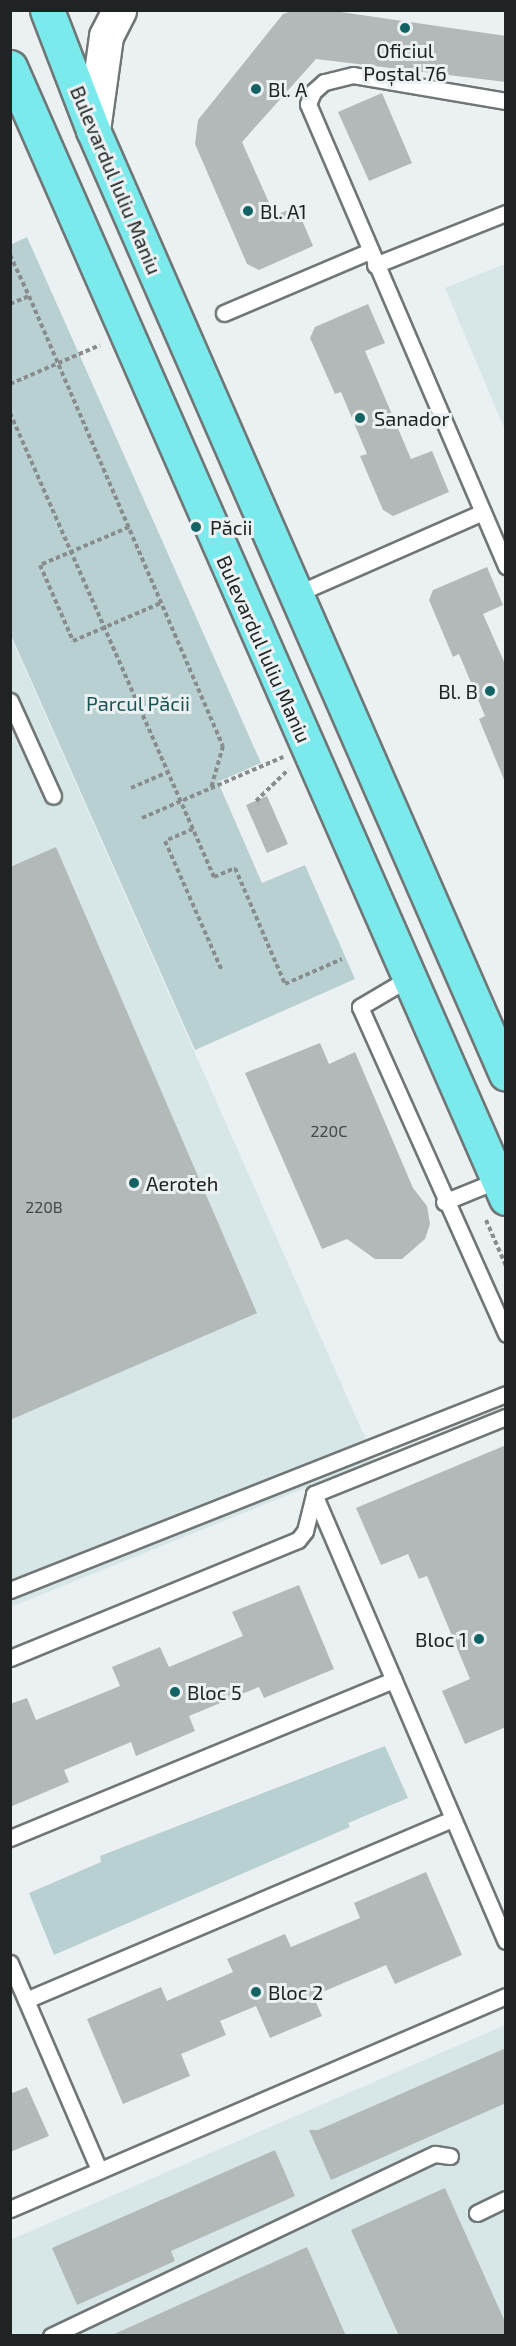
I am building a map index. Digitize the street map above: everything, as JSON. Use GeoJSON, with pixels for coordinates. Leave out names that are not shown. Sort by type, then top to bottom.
{"type":"FeatureCollection","features":[{"type":"Feature","properties":{"kind":"main road","name":"Bulevardul Iuliu Maniu"},"geometry":{"type":"LineString","coordinates":[[47,10],[93,130],[294,595],[506,1074]]}},
{"type":"Feature","properties":{"kind":"main road"},"geometry":{"type":"LineString","coordinates":[[93,130],[106,36],[118,10]]}},
{"type":"Feature","properties":{"kind":"main road","name":"Bulevardul Iuliu Maniu"},"geometry":{"type":"LineString","coordinates":[[10,67],[502,1189]]}},
{"type":"Feature","properties":{"kind":"lane"},"geometry":{"type":"LineString","coordinates":[[506,101],[352,75],[338,76],[313,92],[308,104],[310,115],[506,566]]}},
{"type":"Feature","properties":{"kind":"lane"},"geometry":{"type":"LineString","coordinates":[[224,313],[373,258],[506,213]]}},
{"type":"Feature","properties":{"kind":"lane"},"geometry":{"type":"LineString","coordinates":[[294,595],[483,512]]}},
{"type":"Feature","properties":{"kind":"lane"},"geometry":{"type":"LineString","coordinates":[[10,701],[53,796]]}},
{"type":"Feature","properties":{"kind":"lane"},"geometry":{"type":"LineString","coordinates":[[409,978],[360,1007],[444,1202],[506,1334]]}},
{"type":"Feature","properties":{"kind":"lane"},"geometry":{"type":"LineString","coordinates":[[444,1202],[502,1189]]}},
{"type":"Feature","properties":{"kind":"lane"},"geometry":{"type":"LineString","coordinates":[[10,1590],[506,1394]]}},
{"type":"Feature","properties":{"kind":"lane"},"geometry":{"type":"LineString","coordinates":[[314,1494],[506,1418]]}},
{"type":"Feature","properties":{"kind":"lane"},"geometry":{"type":"LineString","coordinates":[[10,1658],[298,1540],[305,1531],[314,1494]]}},
{"type":"Feature","properties":{"kind":"lane"},"geometry":{"type":"LineString","coordinates":[[314,1494],[506,1941]]}},
{"type":"Feature","properties":{"kind":"lane"},"geometry":{"type":"LineString","coordinates":[[10,1838],[394,1680]]}},
{"type":"Feature","properties":{"kind":"lane"},"geometry":{"type":"LineString","coordinates":[[26,2000],[453,1819]]}},
{"type":"Feature","properties":{"kind":"lane"},"geometry":{"type":"LineString","coordinates":[[10,1964],[99,2170]]}},
{"type":"Feature","properties":{"kind":"lane"},"geometry":{"type":"LineString","coordinates":[[10,2209],[506,1996]]}},
{"type":"Feature","properties":{"kind":"lane"},"geometry":{"type":"LineString","coordinates":[[51,2336],[435,2154],[450,2156]]}},
{"type":"Feature","properties":{"kind":"lane"},"geometry":{"type":"LineString","coordinates":[[477,2212],[506,2199]]}},
{"type":"Feature","properties":{"kind":"path"},"geometry":{"type":"LineString","coordinates":[[10,255],[223,746],[212,788]]}},
{"type":"Feature","properties":{"kind":"path"},"geometry":{"type":"LineString","coordinates":[[10,304],[28,296]]}},
{"type":"Feature","properties":{"kind":"path"},"geometry":{"type":"LineString","coordinates":[[10,384],[104,344]]}},
{"type":"Feature","properties":{"kind":"path"},"geometry":{"type":"LineString","coordinates":[[10,413],[214,877],[234,868],[285,984],[342,958]]}},
{"type":"Feature","properties":{"kind":"path"},"geometry":{"type":"LineString","coordinates":[[129,527],[40,565],[73,641],[161,603]]}},
{"type":"Feature","properties":{"kind":"path"},"geometry":{"type":"LineString","coordinates":[[142,818],[292,753]]}},
{"type":"Feature","properties":{"kind":"path"},"geometry":{"type":"LineString","coordinates":[[131,788],[168,772]]}},
{"type":"Feature","properties":{"kind":"path"},"geometry":{"type":"LineString","coordinates":[[193,829],[165,841],[222,970]]}},
{"type":"Feature","properties":{"kind":"shaded area"},"geometry":{"type":"Polygon","coordinates":[[[505,264],[505,430],[445,288],[505,264]]]}},
{"type":"Feature","properties":{"kind":"shaded area"},"geometry":{"type":"Polygon","coordinates":[[[10,635],[375,1460],[11,1607],[10,1607],[10,635]]]}},
{"type":"Feature","properties":{"kind":"shaded area"},"geometry":{"type":"Polygon","coordinates":[[[505,2025],[505,2335],[11,2335],[10,2240],[505,2025]]]}},
{"type":"Feature","properties":{"kind":"green space","name":"Parcul Păcii"},"geometry":{"type":"Polygon","coordinates":[[[27,237],[261,763],[218,782],[262,883],[305,865],[355,979],[195,1050],[11,635],[10,245],[27,237]]]}},
{"type":"Feature","properties":{"kind":"green space"},"geometry":{"type":"Polygon","coordinates":[[[385,1746],[408,1798],[348,1823],[350,1827],[54,1955],[29,1893],[101,1862],[100,1856],[385,1746]]]}},
{"type":"Feature","properties":{"kind":"building"},"geometry":{"type":"Polygon","coordinates":[[[295,10],[327,10],[506,36],[506,82],[316,59],[242,142],[275,216],[296,206],[313,246],[259,270],[247,264],[195,144],[198,120],[283,14],[295,10]]]}},
{"type":"Feature","properties":{"kind":"building"},"geometry":{"type":"Polygon","coordinates":[[[382,93],[412,163],[369,181],[338,112],[382,93]]]}},
{"type":"Feature","properties":{"kind":"building"},"geometry":{"type":"Polygon","coordinates":[[[368,304],[385,343],[365,351],[411,459],[432,451],[449,492],[393,516],[383,510],[360,456],[367,454],[341,392],[335,394],[310,338],[315,327],[368,304]]]}},
{"type":"Feature","properties":{"kind":"building","name":"Bl. B"},"geometry":{"type":"Polygon","coordinates":[[[487,567],[503,605],[483,614],[506,666],[505,782],[479,719],[485,716],[459,654],[453,657],[429,600],[433,590],[487,567]]]}},
{"type":"Feature","properties":{"kind":"building"},"geometry":{"type":"Polygon","coordinates":[[[267,796],[288,844],[267,853],[246,805],[267,796]]]}},
{"type":"Feature","properties":{"kind":"building","name":"Aeroteh"},"geometry":{"type":"Polygon","coordinates":[[[56,847],[257,1313],[10,1420],[10,867],[56,847]]]}},
{"type":"Feature","properties":{"kind":"building"},"geometry":{"type":"Polygon","coordinates":[[[320,1043],[329,1064],[355,1052],[413,1188],[427,1206],[430,1224],[425,1239],[402,1259],[375,1259],[347,1239],[322,1249],[245,1073],[320,1043]]]}},
{"type":"Feature","properties":{"kind":"building","name":"Bloc 1"},"geometry":{"type":"Polygon","coordinates":[[[506,1445],[506,1727],[465,1744],[442,1691],[470,1679],[427,1576],[419,1579],[408,1554],[381,1565],[356,1508],[506,1445]]]}},
{"type":"Feature","properties":{"kind":"building","name":"Bloc 5"},"geometry":{"type":"Polygon","coordinates":[[[299,1585],[334,1669],[264,1698],[259,1687],[189,1716],[195,1731],[136,1756],[131,1742],[64,1770],[69,1782],[10,1807],[10,1704],[27,1698],[36,1720],[120,1686],[112,1667],[160,1647],[169,1667],[243,1636],[232,1612],[299,1585]]]}},
{"type":"Feature","properties":{"kind":"building","name":"Bloc 2"},"geometry":{"type":"Polygon","coordinates":[[[426,1872],[462,1955],[395,1984],[386,1965],[313,1996],[322,2016],[270,2038],[256,2006],[220,2021],[226,2035],[181,2054],[190,2076],[123,2104],[87,2019],[161,1987],[167,2001],[233,1972],[227,1959],[285,1934],[291,1947],[360,1918],[354,1903],[426,1872]]]}},
{"type":"Feature","properties":{"kind":"building"},"geometry":{"type":"Polygon","coordinates":[[[506,2048],[506,2103],[331,2180],[309,2130],[318,2130],[506,2048]]]}},
{"type":"Feature","properties":{"kind":"building"},"geometry":{"type":"Polygon","coordinates":[[[27,2087],[49,2136],[10,2152],[10,2094],[27,2087]]]}},
{"type":"Feature","properties":{"kind":"building"},"geometry":{"type":"Polygon","coordinates":[[[275,2150],[295,2196],[171,2251],[175,2261],[77,2305],[52,2248],[275,2150]]]}},
{"type":"Feature","properties":{"kind":"building"},"geometry":{"type":"Polygon","coordinates":[[[445,2188],[506,2324],[506,2336],[399,2336],[351,2230],[445,2188]]]}},
{"type":"Feature","properties":{"kind":"building"},"geometry":{"type":"Polygon","coordinates":[[[307,2247],[346,2336],[110,2336],[307,2247]]]}},
{"type":"Feature","properties":{"kind":"place","name":"Oficiul Poștal 76"},"geometry":{"type":"Point","coordinates":[405,28]}},
{"type":"Feature","properties":{"kind":"place","name":"Bl. A"},"geometry":{"type":"Point","coordinates":[256,89]}},
{"type":"Feature","properties":{"kind":"place","name":"Bl. A1"},"geometry":{"type":"Point","coordinates":[248,211]}},
{"type":"Feature","properties":{"kind":"place","name":"Sanador"},"geometry":{"type":"Point","coordinates":[360,418]}},
{"type":"Feature","properties":{"kind":"place","name":"Păcii"},"geometry":{"type":"Point","coordinates":[196,527]}},
{"type":"Feature","properties":{"kind":"place","name":"Bl. B"},"geometry":{"type":"Point","coordinates":[490,691]}},
{"type":"Feature","properties":{"kind":"place","name":"Aeroteh"},"geometry":{"type":"Point","coordinates":[134,1183]}},
{"type":"Feature","properties":{"kind":"place","name":"Bloc 1"},"geometry":{"type":"Point","coordinates":[479,1639]}},
{"type":"Feature","properties":{"kind":"place","name":"Bloc 5"},"geometry":{"type":"Point","coordinates":[175,1692]}},
{"type":"Feature","properties":{"kind":"place","name":"Bloc 2"},"geometry":{"type":"Point","coordinates":[256,1992]}}]}
